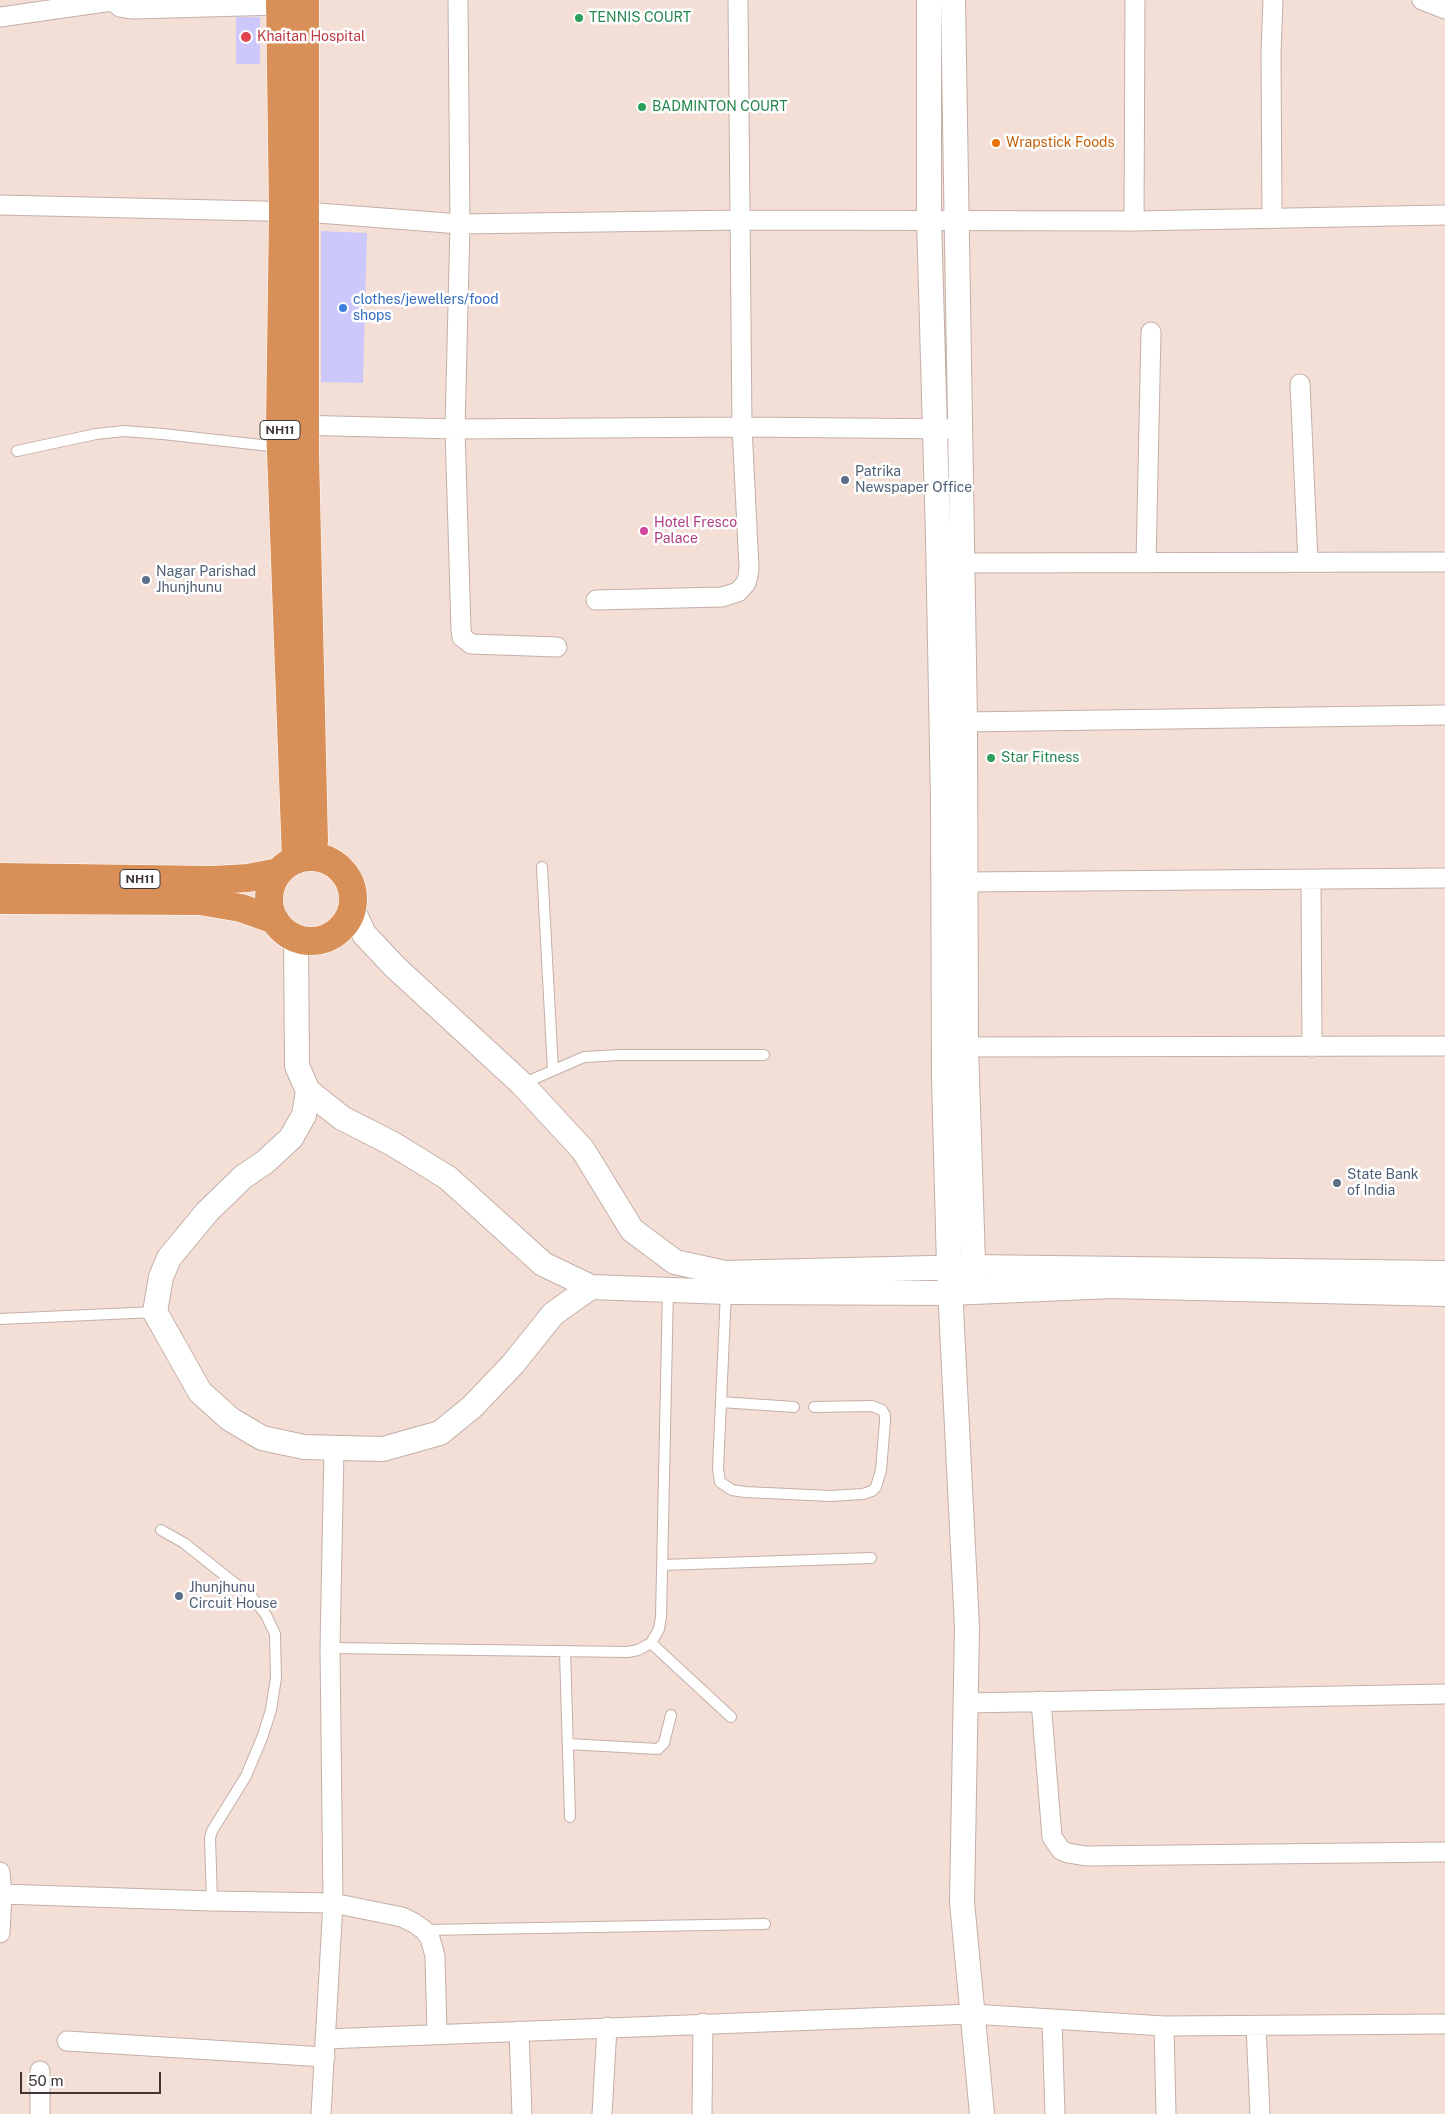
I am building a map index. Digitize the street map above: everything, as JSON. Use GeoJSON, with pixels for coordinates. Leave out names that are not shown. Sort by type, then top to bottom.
{"type":"FeatureCollection","features":[{"type":"Feature","properties":{"kind":"highway","name":"NH11"},"geometry":{"type":"LineString","coordinates":[[289,2],[294,212],[289,432],[296,863]]}},
{"type":"Feature","properties":{"kind":"highway"},"geometry":{"type":"LineString","coordinates":[[296,863],[324,859],[343,871],[349,880],[354,898],[352,908],[342,928],[333,935],[316,941],[296,938]]}},
{"type":"Feature","properties":{"kind":"highway","name":"NH11"},"geometry":{"type":"LineString","coordinates":[[0,877],[213,880],[248,878],[296,863]]}},
{"type":"Feature","properties":{"kind":"highway","name":"NH11"},"geometry":{"type":"LineString","coordinates":[[296,863],[274,880],[269,896],[270,908],[275,920],[285,932],[296,938]]}},
{"type":"Feature","properties":{"kind":"highway","name":"NH11"},"geometry":{"type":"LineString","coordinates":[[0,900],[200,901],[224,904],[275,920]]}},
{"type":"Feature","properties":{"kind":"street"},"geometry":{"type":"LineString","coordinates":[[458,0],[460,224],[455,429],[462,637],[472,644],[557,647]]}},
{"type":"Feature","properties":{"kind":"street"},"geometry":{"type":"LineString","coordinates":[[596,600],[722,597],[734,595],[746,583],[749,568],[742,426],[738,0]]}},
{"type":"Feature","properties":{"kind":"street"},"geometry":{"type":"LineString","coordinates":[[929,0],[929,219],[941,733],[944,1078],[950,1293],[967,1627],[962,1902],[982,2114]]}},
{"type":"Feature","properties":{"kind":"street"},"geometry":{"type":"LineString","coordinates":[[953,0],[965,722],[966,1047],[974,1292]]}},
{"type":"Feature","properties":{"kind":"street"},"geometry":{"type":"LineString","coordinates":[[1134,220],[1135,0]]}},
{"type":"Feature","properties":{"kind":"street"},"geometry":{"type":"LineString","coordinates":[[1272,218],[1271,53],[1273,0]]}},
{"type":"Feature","properties":{"kind":"street"},"geometry":{"type":"LineString","coordinates":[[1422,0],[1445,9]]}},
{"type":"Feature","properties":{"kind":"street"},"geometry":{"type":"LineString","coordinates":[[0,17],[112,1],[120,8],[133,9],[289,2]]}},
{"type":"Feature","properties":{"kind":"street"},"geometry":{"type":"LineString","coordinates":[[0,205],[294,212],[460,224],[740,220],[1134,220],[1445,215]]}},
{"type":"Feature","properties":{"kind":"street"},"geometry":{"type":"LineString","coordinates":[[1146,563],[1151,332]]}},
{"type":"Feature","properties":{"kind":"street"},"geometry":{"type":"LineString","coordinates":[[1300,384],[1308,562]]}},
{"type":"Feature","properties":{"kind":"street"},"geometry":{"type":"LineString","coordinates":[[289,432],[742,426],[959,429]]}},
{"type":"Feature","properties":{"kind":"street"},"geometry":{"type":"LineString","coordinates":[[961,563],[1445,562]]}},
{"type":"Feature","properties":{"kind":"street"},"geometry":{"type":"LineString","coordinates":[[965,722],[1445,715]]}},
{"type":"Feature","properties":{"kind":"street"},"geometry":{"type":"LineString","coordinates":[[965,882],[1445,878]]}},
{"type":"Feature","properties":{"kind":"street"},"geometry":{"type":"LineString","coordinates":[[1311,880],[1312,1047]]}},
{"type":"Feature","properties":{"kind":"street"},"geometry":{"type":"LineString","coordinates":[[352,908],[364,934],[395,967],[522,1084],[583,1150],[632,1230],[675,1262],[725,1273],[949,1267],[1445,1273]]}},
{"type":"Feature","properties":{"kind":"street"},"geometry":{"type":"LineString","coordinates":[[296,938],[298,1066],[308,1091],[342,1118],[393,1144],[448,1178],[543,1264],[592,1287],[726,1292],[950,1293],[1112,1286],[1445,1294]]}},
{"type":"Feature","properties":{"kind":"street"},"geometry":{"type":"LineString","coordinates":[[966,1047],[1445,1046]]}},
{"type":"Feature","properties":{"kind":"street"},"geometry":{"type":"LineString","coordinates":[[308,1091],[304,1115],[291,1138],[265,1162],[243,1177],[208,1212],[169,1258],[161,1277],[155,1312],[200,1392],[230,1419],[262,1438],[304,1447],[383,1449],[440,1433],[472,1407],[512,1364],[553,1314],[592,1287]]}},
{"type":"Feature","properties":{"kind":"street"},"geometry":{"type":"LineString","coordinates":[[321,2114],[333,1902],[330,1648],[334,1449]]}},
{"type":"Feature","properties":{"kind":"street"},"geometry":{"type":"LineString","coordinates":[[966,1702],[1445,1694]]}},
{"type":"Feature","properties":{"kind":"street"},"geometry":{"type":"LineString","coordinates":[[1041,1701],[1052,1837],[1061,1850],[1068,1853],[1086,1856],[1445,1852]]}},
{"type":"Feature","properties":{"kind":"street"},"geometry":{"type":"LineString","coordinates":[[0,1872],[2,1894],[0,1933]]}},
{"type":"Feature","properties":{"kind":"street"},"geometry":{"type":"LineString","coordinates":[[2,1894],[212,1901],[333,1902],[402,1917],[424,1930],[430,1938],[435,1956],[437,2034]]}},
{"type":"Feature","properties":{"kind":"street"},"geometry":{"type":"LineString","coordinates":[[68,2041],[325,2048],[437,2034],[972,2014],[1164,2026],[1445,2024]]}},
{"type":"Feature","properties":{"kind":"street"},"geometry":{"type":"LineString","coordinates":[[1052,2020],[1055,2114]]}},
{"type":"Feature","properties":{"kind":"street"},"geometry":{"type":"LineString","coordinates":[[702,2114],[703,2024]]}},
{"type":"Feature","properties":{"kind":"street"},"geometry":{"type":"LineString","coordinates":[[1164,2026],[1166,2114]]}},
{"type":"Feature","properties":{"kind":"street"},"geometry":{"type":"LineString","coordinates":[[1256,2026],[1260,2114]]}},
{"type":"Feature","properties":{"kind":"street"},"geometry":{"type":"LineString","coordinates":[[602,2114],[607,2027]]}},
{"type":"Feature","properties":{"kind":"street"},"geometry":{"type":"LineString","coordinates":[[519,2031],[522,2114]]}},
{"type":"Feature","properties":{"kind":"street"},"geometry":{"type":"LineString","coordinates":[[40,2071],[40,2114]]}},
{"type":"Feature","properties":{"kind":"lane"},"geometry":{"type":"LineString","coordinates":[[17,451],[96,434],[124,431],[163,434],[289,432]]}},
{"type":"Feature","properties":{"kind":"lane"},"geometry":{"type":"LineString","coordinates":[[542,867],[553,1070]]}},
{"type":"Feature","properties":{"kind":"lane"},"geometry":{"type":"LineString","coordinates":[[522,1084],[584,1057],[600,1055],[764,1055]]}},
{"type":"Feature","properties":{"kind":"lane"},"geometry":{"type":"LineString","coordinates":[[330,1648],[628,1652],[638,1650],[651,1643],[659,1629],[661,1617],[668,1290]]}},
{"type":"Feature","properties":{"kind":"lane"},"geometry":{"type":"LineString","coordinates":[[726,1292],[718,1468],[720,1482],[725,1487],[745,1492],[831,1496],[863,1494],[872,1491],[876,1487],[881,1470],[885,1414],[882,1410],[872,1406],[814,1407]]}},
{"type":"Feature","properties":{"kind":"lane"},"geometry":{"type":"LineString","coordinates":[[0,1319],[155,1312]]}},
{"type":"Feature","properties":{"kind":"lane"},"geometry":{"type":"LineString","coordinates":[[721,1402],[794,1407]]}},
{"type":"Feature","properties":{"kind":"lane"},"geometry":{"type":"LineString","coordinates":[[161,1530],[184,1543],[252,1597],[266,1615],[275,1634],[276,1678],[271,1710],[262,1738],[246,1776],[212,1831],[210,1838],[212,1901]]}},
{"type":"Feature","properties":{"kind":"lane"},"geometry":{"type":"LineString","coordinates":[[662,1565],[871,1558]]}},
{"type":"Feature","properties":{"kind":"lane"},"geometry":{"type":"LineString","coordinates":[[651,1643],[731,1717]]}},
{"type":"Feature","properties":{"kind":"lane"},"geometry":{"type":"LineString","coordinates":[[565,1651],[570,1817]]}},
{"type":"Feature","properties":{"kind":"lane"},"geometry":{"type":"LineString","coordinates":[[568,1744],[658,1750],[664,1744],[671,1715]]}},
{"type":"Feature","properties":{"kind":"lane"},"geometry":{"type":"LineString","coordinates":[[424,1930],[766,1924]]}},
{"type":"Feature","properties":{"kind":"building"},"geometry":{"type":"Polygon","coordinates":[[[236,17],[260,17],[260,64],[236,64],[236,17]]]}},
{"type":"Feature","properties":{"kind":"building","name":"clothes/jewellers/food shops"},"geometry":{"type":"Polygon","coordinates":[[[321,231],[367,233],[363,383],[321,382],[321,231]]]}},
{"type":"Feature","properties":{"kind":"place","name":"TENNIS COURT"},"geometry":{"type":"Point","coordinates":[579,18]}},
{"type":"Feature","properties":{"kind":"place","name":"Khaitan Hospital"},"geometry":{"type":"Point","coordinates":[246,37]}},
{"type":"Feature","properties":{"kind":"place","name":"BADMINTON COURT"},"geometry":{"type":"Point","coordinates":[642,107]}},
{"type":"Feature","properties":{"kind":"place","name":"Wrapstick Foods"},"geometry":{"type":"Point","coordinates":[996,143]}},
{"type":"Feature","properties":{"kind":"place","name":"clothes/jewellers/food shops"},"geometry":{"type":"Point","coordinates":[343,308]}},
{"type":"Feature","properties":{"kind":"place","name":"Patrika Newspaper Office"},"geometry":{"type":"Point","coordinates":[845,480]}},
{"type":"Feature","properties":{"kind":"place","name":"Hotel Fresco Palace"},"geometry":{"type":"Point","coordinates":[644,531]}},
{"type":"Feature","properties":{"kind":"place","name":"Nagar Parishad Jhunjhunu"},"geometry":{"type":"Point","coordinates":[146,580]}},
{"type":"Feature","properties":{"kind":"place","name":"Star Fitness"},"geometry":{"type":"Point","coordinates":[991,758]}},
{"type":"Feature","properties":{"kind":"place","name":"State Bank of India"},"geometry":{"type":"Point","coordinates":[1337,1183]}},
{"type":"Feature","properties":{"kind":"place","name":"Jhunjhunu Circuit House"},"geometry":{"type":"Point","coordinates":[179,1596]}}]}
